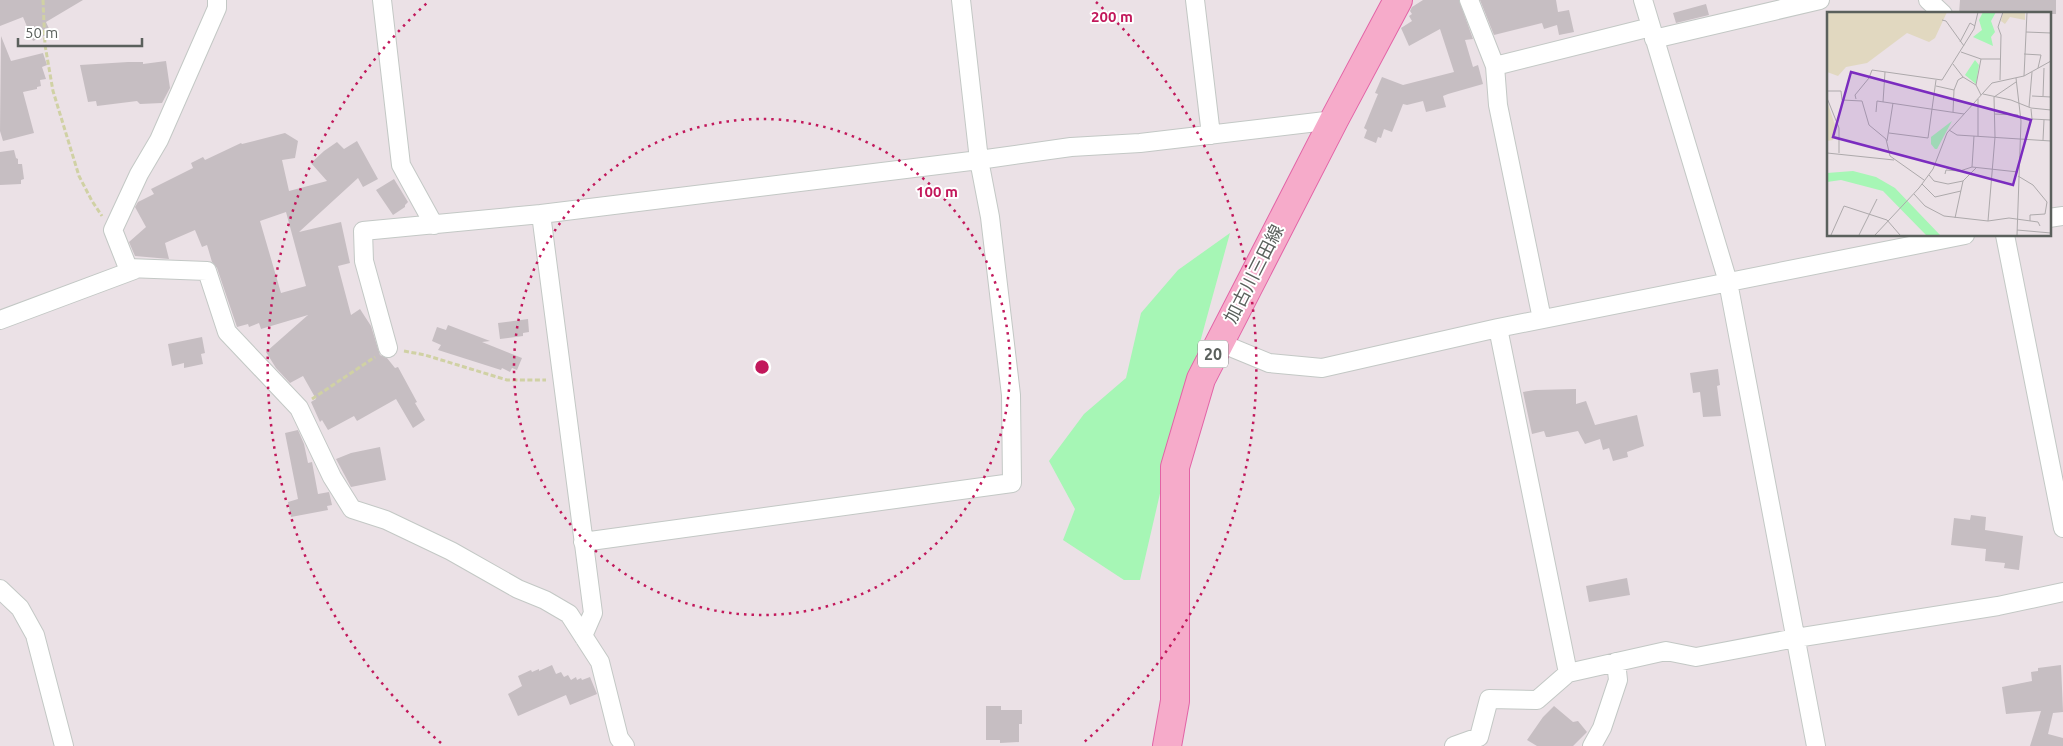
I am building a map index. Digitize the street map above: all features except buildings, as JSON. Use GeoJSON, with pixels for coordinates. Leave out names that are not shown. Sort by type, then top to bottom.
{"type":"FeatureCollection","features":[{"type":"Feature","properties":{"kind":"main road","name":"加古川三田線"},"geometry":{"type":"LineString","coordinates":[[1167,746],[1175,701],[1175,467],[1201,379],[1218,342],[1398,0]]}},
{"type":"Feature","properties":{"kind":"street"},"geometry":{"type":"LineString","coordinates":[[217,0],[217,8],[159,140],[139,174],[113,230],[128,268],[134,270],[207,271],[227,332],[298,408],[332,477],[352,509],[386,520],[443,547],[518,589],[545,600],[569,614],[600,662],[619,738],[625,746]]}},
{"type":"Feature","properties":{"kind":"street"},"geometry":{"type":"LineString","coordinates":[[382,0],[401,165],[434,225]]}},
{"type":"Feature","properties":{"kind":"street"},"geometry":{"type":"LineString","coordinates":[[582,542],[1012,482],[1011,396],[990,217],[979,160],[961,0]]}},
{"type":"Feature","properties":{"kind":"street"},"geometry":{"type":"LineString","coordinates":[[1196,0],[1211,134]]}},
{"type":"Feature","properties":{"kind":"street"},"geometry":{"type":"LineString","coordinates":[[1468,0],[1495,66],[1498,105],[1542,319]]}},
{"type":"Feature","properties":{"kind":"street"},"geometry":{"type":"LineString","coordinates":[[1643,0],[1728,282],[1816,746]]}},
{"type":"Feature","properties":{"kind":"street"},"geometry":{"type":"LineString","coordinates":[[1495,66],[1820,0]]}},
{"type":"Feature","properties":{"kind":"street"},"geometry":{"type":"LineString","coordinates":[[1928,0],[1941,12]]}},
{"type":"Feature","properties":{"kind":"street"},"geometry":{"type":"LineString","coordinates":[[388,348],[364,261],[363,231],[541,214],[1071,147],[1140,143],[1334,120]]}},
{"type":"Feature","properties":{"kind":"street"},"geometry":{"type":"LineString","coordinates":[[541,214],[582,542],[593,613],[583,636]]}},
{"type":"Feature","properties":{"kind":"street"},"geometry":{"type":"LineString","coordinates":[[2050,218],[2063,216]]}},
{"type":"Feature","properties":{"kind":"street"},"geometry":{"type":"LineString","coordinates":[[1218,342],[1270,362],[1322,368],[1498,328],[1960,236]]}},
{"type":"Feature","properties":{"kind":"street"},"geometry":{"type":"LineString","coordinates":[[2006,236],[2063,528]]}},
{"type":"Feature","properties":{"kind":"street"},"geometry":{"type":"LineString","coordinates":[[0,320],[134,270]]}},
{"type":"Feature","properties":{"kind":"street"},"geometry":{"type":"LineString","coordinates":[[1498,328],[1568,673]]}},
{"type":"Feature","properties":{"kind":"street"},"geometry":{"type":"LineString","coordinates":[[0,589],[20,608],[35,635],[64,746]]}},
{"type":"Feature","properties":{"kind":"street"},"geometry":{"type":"LineString","coordinates":[[1454,746],[1479,737],[1490,699],[1538,700],[1568,673],[1666,651],[1696,657],[1796,638],[1998,606],[2063,592]]}},
{"type":"Feature","properties":{"kind":"street"},"geometry":{"type":"LineString","coordinates":[[1592,746],[1602,728],[1618,680],[1616,662]]}},
{"type":"Feature","properties":{"kind":"path"},"geometry":{"type":"LineString","coordinates":[[42,0],[45,45],[53,91],[79,176],[92,201],[113,230]]}},
{"type":"Feature","properties":{"kind":"path"},"geometry":{"type":"LineString","coordinates":[[298,408],[388,348],[425,355],[508,380],[562,380]]}},
{"type":"Feature","properties":{"kind":"shaded area"},"geometry":{"type":"Polygon","coordinates":[[[1230,233],[1168,459],[1140,580],[1124,580],[1063,540],[1075,509],[1049,461],[1084,414],[1126,378],[1141,313],[1178,270],[1230,233]]]}}]}
